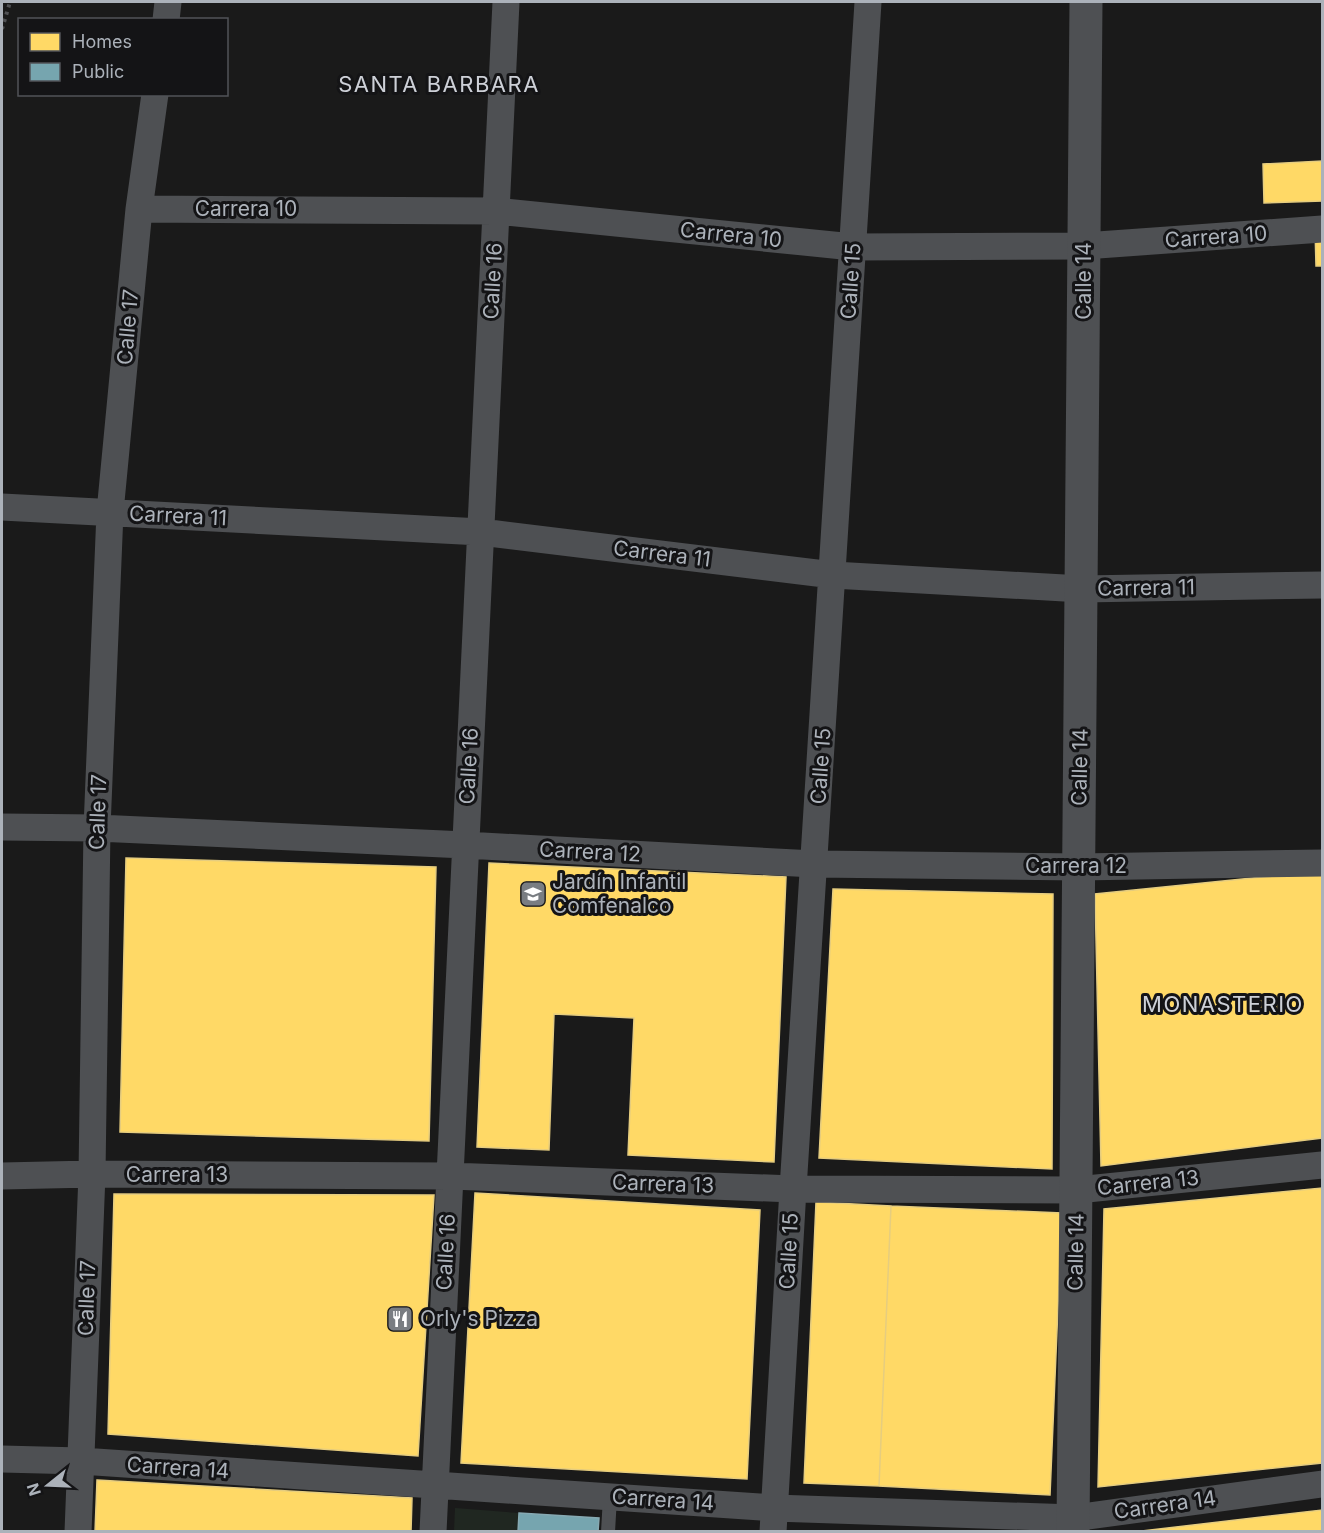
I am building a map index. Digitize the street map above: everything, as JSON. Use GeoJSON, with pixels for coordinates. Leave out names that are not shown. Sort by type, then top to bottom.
{"type":"FeatureCollection","features":[{"type":"Feature","properties":{"kind":"street"},"geometry":{"type":"LineString","coordinates":[[166,18],[168,2]]}},
{"type":"Feature","properties":{"kind":"street","name":"Calle 16"},"geometry":{"type":"LineString","coordinates":[[432,1532],[506,2]]}},
{"type":"Feature","properties":{"kind":"street","name":"Calle 15"},"geometry":{"type":"LineString","coordinates":[[774,1520],[868,2]]}},
{"type":"Feature","properties":{"kind":"street","name":"Calle 14"},"geometry":{"type":"LineString","coordinates":[[1073,1525],[1086,2]]}},
{"type":"Feature","properties":{"kind":"street","name":"Calle 17"},"geometry":{"type":"LineString","coordinates":[[78,1532],[92,1174],[97,828],[110,512],[139,209],[155,96]]}},
{"type":"Feature","properties":{"kind":"street","name":"Carrera 10"},"geometry":{"type":"LineString","coordinates":[[139,209],[496,211],[853,248],[1084,246],[1323,229]]}},
{"type":"Feature","properties":{"kind":"street","name":"Carrera 11"},"geometry":{"type":"LineString","coordinates":[[2,507],[481,532],[832,575],[1082,589],[1323,585]]}},
{"type":"Feature","properties":{"kind":"street","name":"Carrera 12"},"geometry":{"type":"LineString","coordinates":[[2,827],[97,828],[814,864],[1079,867],[1323,863]]}},
{"type":"Feature","properties":{"kind":"street","name":"Carrera 13"},"geometry":{"type":"LineString","coordinates":[[2,1176],[92,1174],[450,1176],[793,1190],[1077,1190],[1323,1165]]}},
{"type":"Feature","properties":{"kind":"street","name":"Carrera 14"},"geometry":{"type":"LineString","coordinates":[[2,1459],[81,1461],[610,1497],[774,1520],[1073,1525],[1323,1484]]}},
{"type":"Feature","properties":{"kind":"lane"},"geometry":{"type":"LineString","coordinates":[[608,1532],[610,1497]]}},
{"type":"Feature","properties":{"kind":"path"},"geometry":{"type":"LineString","coordinates":[[2,29],[10,2]]}},
{"type":"Feature","properties":{"kind":"shaded area"},"geometry":{"type":"Polygon","coordinates":[[[455,1508],[519,1513],[518,1531],[454,1531],[455,1508]]]}},
{"type":"Feature","properties":{"kind":"building: Homes"},"geometry":{"type":"Polygon","coordinates":[[[1322,161],[1322,201],[1264,203],[1263,164],[1322,161]]]}},
{"type":"Feature","properties":{"kind":"building: Homes"},"geometry":{"type":"Polygon","coordinates":[[[1315,229],[1322,229],[1322,266],[1316,266],[1315,229]]]}},
{"type":"Feature","properties":{"kind":"building: Homes"},"geometry":{"type":"Polygon","coordinates":[[[126,858],[436,867],[429,1141],[120,1132],[126,858]]]}},
{"type":"Feature","properties":{"kind":"building: Homes"},"geometry":{"type":"Polygon","coordinates":[[[489,863],[786,877],[774,1162],[628,1155],[634,1018],[554,1014],[549,1150],[477,1147],[489,863]]]}},
{"type":"Feature","properties":{"kind":"building: Homes"},"geometry":{"type":"Polygon","coordinates":[[[1322,871],[1322,1138],[1101,1166],[1095,894],[1322,871]]]}},
{"type":"Feature","properties":{"kind":"building: Homes"},"geometry":{"type":"Polygon","coordinates":[[[833,889],[1053,894],[1052,1169],[819,1158],[833,889]]]}},
{"type":"Feature","properties":{"kind":"building: Homes"},"geometry":{"type":"Polygon","coordinates":[[[1322,1188],[1322,1463],[1098,1487],[1104,1209],[1322,1188]]]}},
{"type":"Feature","properties":{"kind":"building: Homes"},"geometry":{"type":"Polygon","coordinates":[[[475,1193],[760,1210],[747,1479],[461,1463],[475,1193]]]}},
{"type":"Feature","properties":{"kind":"building: Homes"},"geometry":{"type":"Polygon","coordinates":[[[114,1194],[434,1195],[418,1456],[108,1434],[114,1194]]]}},
{"type":"Feature","properties":{"kind":"building: Homes"},"geometry":{"type":"Polygon","coordinates":[[[816,1202],[891,1206],[879,1486],[804,1483],[816,1202]]]}},
{"type":"Feature","properties":{"kind":"building: Homes"},"geometry":{"type":"Polygon","coordinates":[[[891,1206],[1062,1213],[1050,1495],[879,1486],[891,1206]]]}},
{"type":"Feature","properties":{"kind":"building: Homes"},"geometry":{"type":"Polygon","coordinates":[[[97,1480],[412,1498],[411,1532],[95,1532],[97,1480]]]}},
{"type":"Feature","properties":{"kind":"building: Homes"},"geometry":{"type":"Polygon","coordinates":[[[1322,1510],[1322,1532],[1133,1532],[1322,1510]]]}},
{"type":"Feature","properties":{"kind":"building: Public"},"geometry":{"type":"Polygon","coordinates":[[[519,1513],[599,1518],[598,1532],[518,1532],[519,1513]]]}},
{"type":"Feature","properties":{"kind":"place","name":"Jardín Infantil Comfenalco"},"geometry":{"type":"Point","coordinates":[533,894]}},
{"type":"Feature","properties":{"kind":"place","name":"Orly's Pizza"},"geometry":{"type":"Point","coordinates":[400,1319]}},
{"type":"Feature","properties":{"kind":"district","name":"SANTA BARBARA"},"geometry":{"type":"Point","coordinates":[439,84]}},
{"type":"Feature","properties":{"kind":"district","name":"MONASTERIO"},"geometry":{"type":"Point","coordinates":[1223,1004]}}]}
